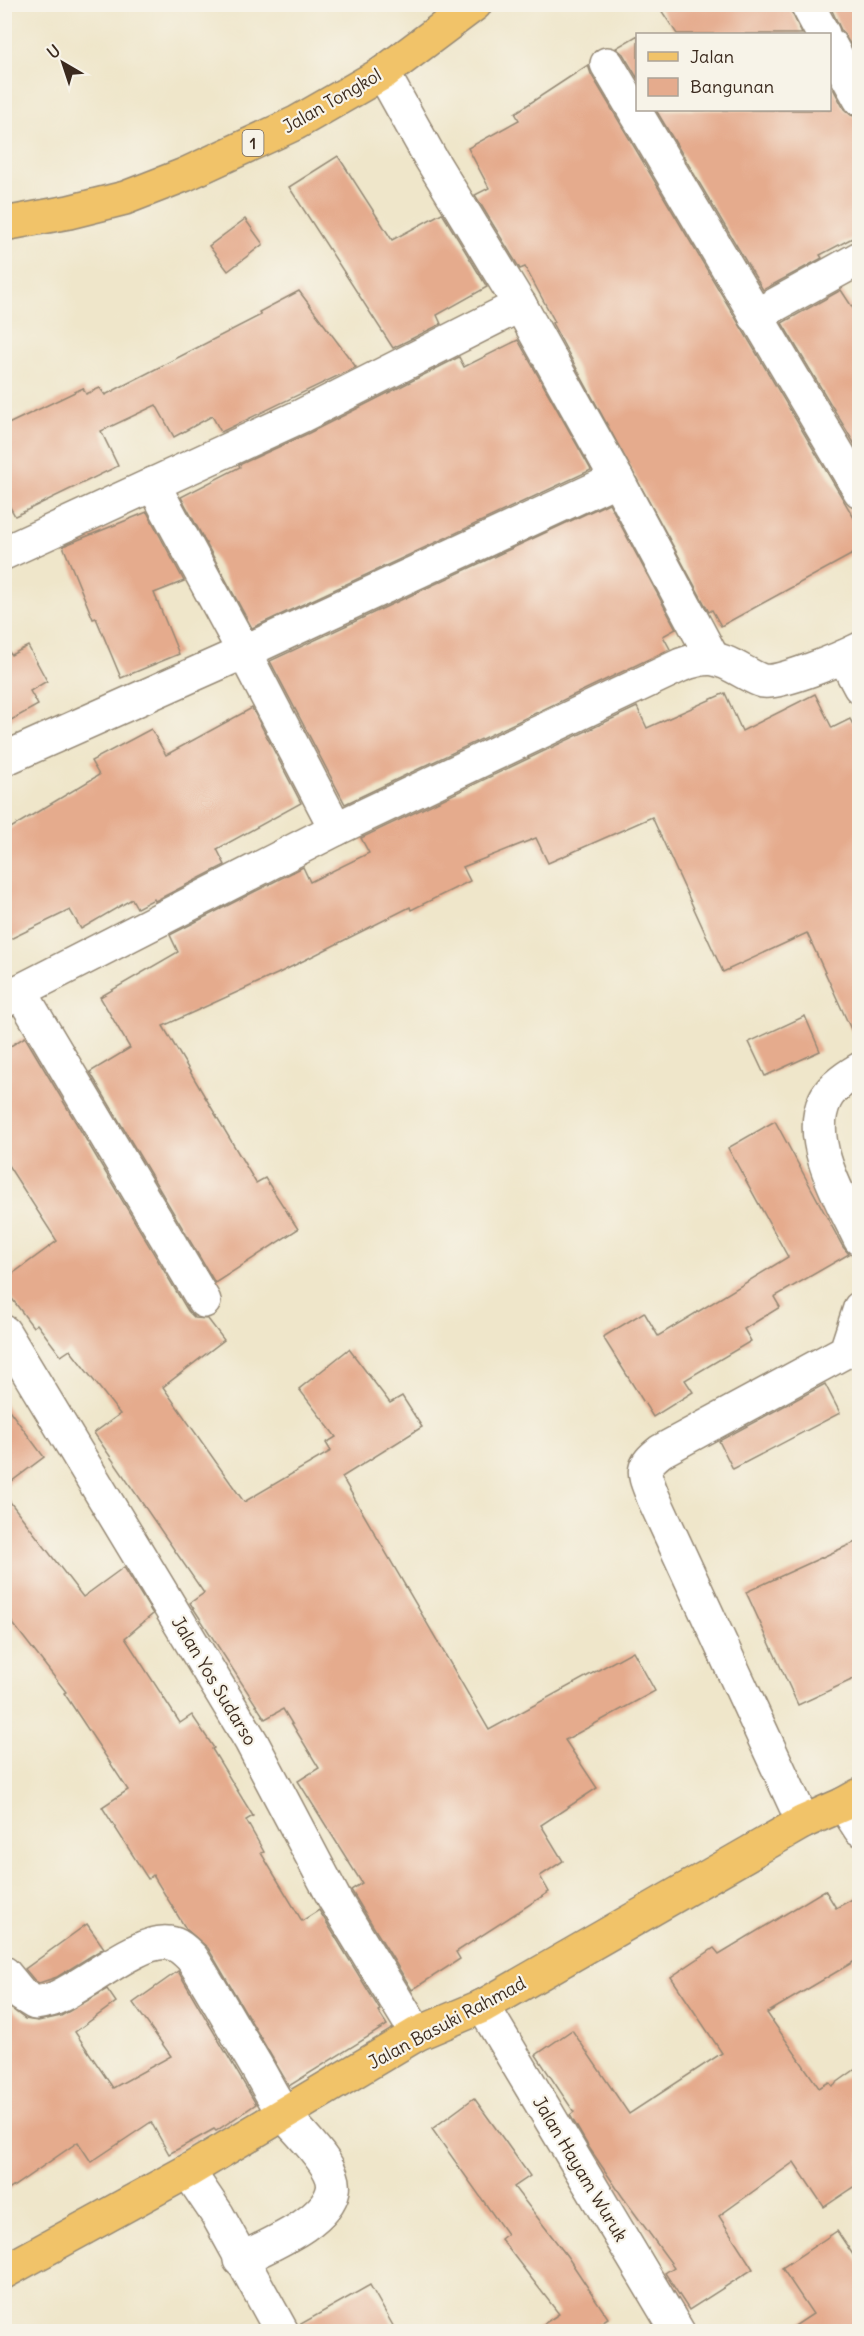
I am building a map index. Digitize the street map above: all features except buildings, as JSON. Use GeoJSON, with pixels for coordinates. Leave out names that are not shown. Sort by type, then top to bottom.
{"type":"FeatureCollection","features":[{"type":"Feature","properties":{"kind":"main road","name":"Jalan Tongkol"},"geometry":{"type":"LineString","coordinates":[[4,224],[69,212],[125,198],[184,175],[296,123],[383,73],[476,4]]}},
{"type":"Feature","properties":{"kind":"main road","name":"Jalan Basuki Rahmad"},"geometry":{"type":"LineString","coordinates":[[4,2272],[193,2178],[285,2114],[417,2034],[483,2006],[803,1822],[854,1809]]}},
{"type":"Feature","properties":{"kind":"street"},"geometry":{"type":"LineString","coordinates":[[807,4],[822,33]]}},
{"type":"Feature","properties":{"kind":"street"},"geometry":{"type":"LineString","coordinates":[[831,47],[860,99]]}},
{"type":"Feature","properties":{"kind":"street"},"geometry":{"type":"LineString","coordinates":[[607,64],[860,491]]}},
{"type":"Feature","properties":{"kind":"street"},"geometry":{"type":"LineString","coordinates":[[383,73],[520,305],[617,479],[712,657]]}},
{"type":"Feature","properties":{"kind":"street"},"geometry":{"type":"LineString","coordinates":[[756,316],[860,258]]}},
{"type":"Feature","properties":{"kind":"street"},"geometry":{"type":"LineString","coordinates":[[4,553],[301,416],[520,305]]}},
{"type":"Feature","properties":{"kind":"street"},"geometry":{"type":"LineString","coordinates":[[4,759],[244,652],[617,479]]}},
{"type":"Feature","properties":{"kind":"street"},"geometry":{"type":"LineString","coordinates":[[153,484],[336,829]]}},
{"type":"Feature","properties":{"kind":"street"},"geometry":{"type":"LineString","coordinates":[[204,1301],[12,996],[336,829],[700,658],[712,657],[722,660],[763,681],[776,681],[852,653],[860,687]]}},
{"type":"Feature","properties":{"kind":"street"},"geometry":{"type":"LineString","coordinates":[[860,1070],[845,1078],[825,1099],[819,1121],[821,1146],[831,1178],[860,1239]]}},
{"type":"Feature","properties":{"kind":"street"},"geometry":{"type":"LineString","coordinates":[[803,1822],[653,1497],[645,1470],[648,1461],[661,1451],[758,1397],[853,1353],[860,1308]]}},
{"type":"Feature","properties":{"kind":"street","name":"Jalan Yos Sudarso"},"geometry":{"type":"LineString","coordinates":[[4,1332],[251,1741],[335,1900],[417,2034]]}},
{"type":"Feature","properties":{"kind":"street"},"geometry":{"type":"LineString","coordinates":[[4,1973],[22,1995],[35,2003],[54,1999],[139,1950],[160,1943],[178,1946],[192,1958],[285,2114],[323,2160],[334,2188],[322,2211],[306,2225],[240,2260]]}},
{"type":"Feature","properties":{"kind":"street","name":"Jalan Hayam Wuruk"},"geometry":{"type":"LineString","coordinates":[[483,2006],[678,2331]]}},
{"type":"Feature","properties":{"kind":"street"},"geometry":{"type":"LineString","coordinates":[[193,2178],[217,2214],[240,2260],[282,2331]]}}]}
